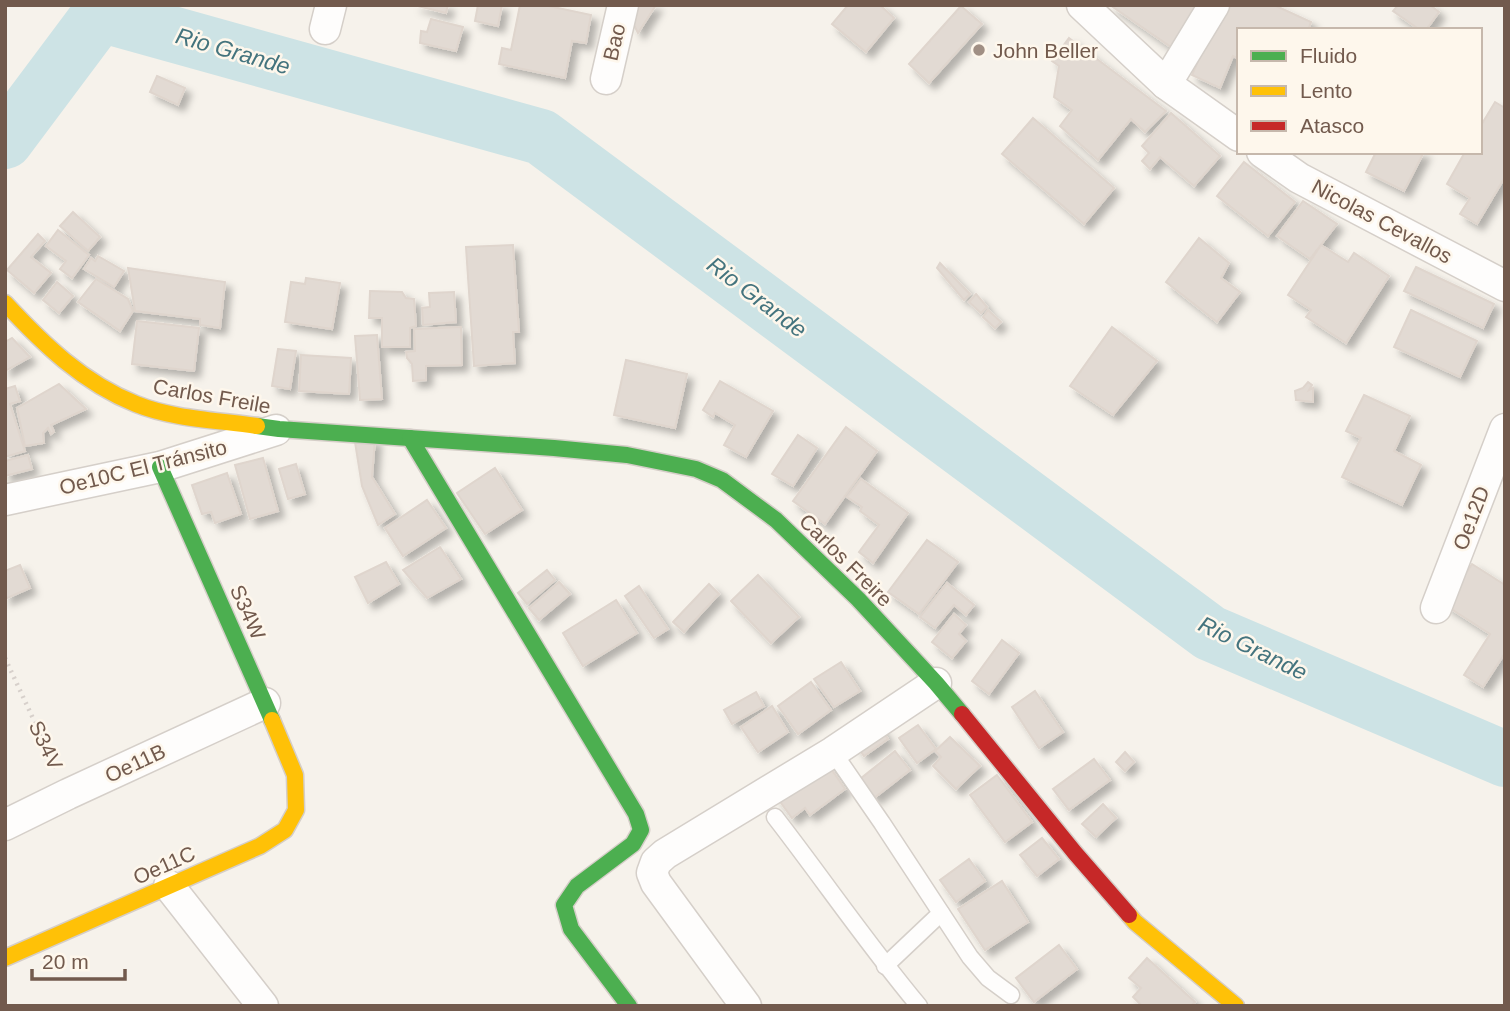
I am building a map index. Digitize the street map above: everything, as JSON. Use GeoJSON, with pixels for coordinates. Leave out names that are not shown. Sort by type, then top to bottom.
{"type":"FeatureCollection","features":[{"type":"Feature","properties":{"kind":"street","name":"Bao"},"geometry":{"type":"LineString","coordinates":[[606,79],[623,5]]}},
{"type":"Feature","properties":{"kind":"street"},"geometry":{"type":"LineString","coordinates":[[1082,5],[1166,84],[1237,135]]}},
{"type":"Feature","properties":{"kind":"street"},"geometry":{"type":"LineString","coordinates":[[1166,84],[1214,5]]}},
{"type":"Feature","properties":{"kind":"street","name":"Nicolas Cevallos"},"geometry":{"type":"LineString","coordinates":[[1265,154],[1299,178],[1505,286]]}},
{"type":"Feature","properties":{"kind":"street","name":"Carlos Freile"},"geometry":{"type":"LineString","coordinates":[[5,303],[32,332],[70,365],[93,382],[136,404],[174,414],[279,429]]}},
{"type":"Feature","properties":{"kind":"street","name":"Carlos Freire"},"geometry":{"type":"LineString","coordinates":[[279,429],[627,455],[696,469],[722,480],[776,520],[858,599],[936,683],[1135,922],[1236,1006]]}},
{"type":"Feature","properties":{"kind":"street","name":"Oe10C El Tránsito"},"geometry":{"type":"LineString","coordinates":[[5,500],[160,467],[279,429]]}},
{"type":"Feature","properties":{"kind":"street","name":"Oe12D"},"geometry":{"type":"LineString","coordinates":[[1436,608],[1505,429]]}},
{"type":"Feature","properties":{"kind":"street"},"geometry":{"type":"LineString","coordinates":[[410,438],[636,814],[641,831],[633,844],[577,886],[564,905],[571,929],[629,1006]]}},
{"type":"Feature","properties":{"kind":"street","name":"S34W"},"geometry":{"type":"LineString","coordinates":[[160,467],[295,775]]}},
{"type":"Feature","properties":{"kind":"street"},"geometry":{"type":"LineString","coordinates":[[746,1006],[656,883],[653,867],[665,854],[833,752],[936,683]]}},
{"type":"Feature","properties":{"kind":"street","name":"Oe11B"},"geometry":{"type":"LineString","coordinates":[[5,825],[265,703]]}},
{"type":"Feature","properties":{"kind":"street","name":"Oe11C"},"geometry":{"type":"LineString","coordinates":[[5,958],[260,846],[285,830],[296,810],[295,775]]}},
{"type":"Feature","properties":{"kind":"street"},"geometry":{"type":"LineString","coordinates":[[169,886],[263,1006]]}},
{"type":"Feature","properties":{"kind":"lane"},"geometry":{"type":"LineString","coordinates":[[833,752],[970,957],[988,978],[1011,995]]}},
{"type":"Feature","properties":{"kind":"lane"},"geometry":{"type":"LineString","coordinates":[[775,817],[919,1006]]}},
{"type":"Feature","properties":{"kind":"lane"},"geometry":{"type":"LineString","coordinates":[[886,965],[941,913]]}},
{"type":"Feature","properties":{"kind":"path","name":"S34V"},"geometry":{"type":"LineString","coordinates":[[5,658],[68,794]]}},
{"type":"Feature","properties":{"kind":"building"},"geometry":{"type":"Polygon","coordinates":[[[414,5],[448,5],[446,13],[414,5]]]}},
{"type":"Feature","properties":{"kind":"building"},"geometry":{"type":"Polygon","coordinates":[[[478,5],[502,5],[498,26],[475,21],[478,5]]]}},
{"type":"Feature","properties":{"kind":"building"},"geometry":{"type":"Polygon","coordinates":[[[520,5],[544,5],[591,15],[586,43],[572,41],[565,78],[499,64],[502,48],[511,50],[520,5]]]}},
{"type":"Feature","properties":{"kind":"building"},"geometry":{"type":"Polygon","coordinates":[[[634,5],[656,5],[638,33],[632,21],[634,5]]]}},
{"type":"Feature","properties":{"kind":"building"},"geometry":{"type":"Polygon","coordinates":[[[848,5],[880,5],[894,18],[866,52],[832,24],[848,5]]]}},
{"type":"Feature","properties":{"kind":"building"},"geometry":{"type":"Polygon","coordinates":[[[1110,5],[1199,5],[1200,6],[1171,47],[1110,5]]]}},
{"type":"Feature","properties":{"kind":"building"},"geometry":{"type":"Polygon","coordinates":[[[1223,5],[1274,5],[1311,22],[1309,28],[1237,28],[1237,58],[1233,56],[1220,88],[1192,75],[1223,5]]]}},
{"type":"Feature","properties":{"kind":"building"},"geometry":{"type":"Polygon","coordinates":[[[1398,5],[1430,5],[1439,12],[1427,28],[1417,28],[1393,11],[1398,5]]]}},
{"type":"Feature","properties":{"kind":"building"},"geometry":{"type":"Polygon","coordinates":[[[961,6],[982,24],[929,83],[909,64],[961,6]]]}},
{"type":"Feature","properties":{"kind":"building"},"geometry":{"type":"Polygon","coordinates":[[[431,19],[463,27],[456,51],[420,43],[421,31],[427,32],[431,19]]]}},
{"type":"Feature","properties":{"kind":"building"},"geometry":{"type":"Polygon","coordinates":[[[1069,38],[1166,111],[1145,132],[1131,119],[1098,160],[1060,126],[1072,110],[1054,97],[1059,66],[1052,61],[1069,38]]]}},
{"type":"Feature","properties":{"kind":"building"},"geometry":{"type":"Polygon","coordinates":[[[157,76],[185,88],[178,105],[150,92],[157,76]]]}},
{"type":"Feature","properties":{"kind":"building"},"geometry":{"type":"Polygon","coordinates":[[[1495,102],[1505,108],[1505,177],[1477,224],[1460,214],[1470,198],[1447,184],[1464,154],[1482,154],[1482,124],[1495,102]]]}},
{"type":"Feature","properties":{"kind":"building"},"geometry":{"type":"Polygon","coordinates":[[[1171,113],[1220,156],[1194,186],[1160,157],[1150,169],[1142,161],[1149,153],[1142,146],[1171,113]]]}},
{"type":"Feature","properties":{"kind":"building"},"geometry":{"type":"Polygon","coordinates":[[[1033,118],[1114,188],[1084,224],[1002,154],[1033,118]]]}},
{"type":"Feature","properties":{"kind":"building"},"geometry":{"type":"Polygon","coordinates":[[[1375,154],[1423,154],[1404,191],[1366,172],[1375,154]]]}},
{"type":"Feature","properties":{"kind":"building"},"geometry":{"type":"Polygon","coordinates":[[[1244,162],[1295,202],[1268,236],[1217,196],[1244,162]]]}},
{"type":"Feature","properties":{"kind":"building"},"geometry":{"type":"Polygon","coordinates":[[[1303,201],[1337,224],[1310,259],[1277,236],[1303,201]]]}},
{"type":"Feature","properties":{"kind":"building"},"geometry":{"type":"Polygon","coordinates":[[[73,212],[100,237],[88,251],[60,226],[73,212]]]}},
{"type":"Feature","properties":{"kind":"building"},"geometry":{"type":"Polygon","coordinates":[[[58,230],[89,255],[72,278],[60,269],[66,261],[46,246],[58,230]]]}},
{"type":"Feature","properties":{"kind":"building"},"geometry":{"type":"Polygon","coordinates":[[[38,234],[45,241],[31,257],[51,273],[34,293],[7,270],[38,234]]]}},
{"type":"Feature","properties":{"kind":"building"},"geometry":{"type":"Polygon","coordinates":[[[1199,238],[1229,263],[1221,278],[1240,292],[1217,322],[1166,282],[1199,238]]]}},
{"type":"Feature","properties":{"kind":"building"},"geometry":{"type":"Polygon","coordinates":[[[513,245],[519,332],[513,332],[515,363],[474,366],[466,247],[513,245]]]}},
{"type":"Feature","properties":{"kind":"building"},"geometry":{"type":"Polygon","coordinates":[[[1321,245],[1348,262],[1354,253],[1389,276],[1346,343],[1306,317],[1311,310],[1288,295],[1321,245]]]}},
{"type":"Feature","properties":{"kind":"building"},"geometry":{"type":"Polygon","coordinates":[[[98,256],[124,271],[114,287],[84,269],[91,258],[95,261],[98,256]]]}},
{"type":"Feature","properties":{"kind":"building"},"geometry":{"type":"Polygon","coordinates":[[[940,263],[970,294],[964,300],[937,268],[940,263]]]}},
{"type":"Feature","properties":{"kind":"building"},"geometry":{"type":"Polygon","coordinates":[[[1416,267],[1494,304],[1483,328],[1404,291],[1416,267]]]}},
{"type":"Feature","properties":{"kind":"building"},"geometry":{"type":"Polygon","coordinates":[[[128,268],[225,282],[220,328],[200,325],[200,319],[135,311],[128,268]]]}},
{"type":"Feature","properties":{"kind":"building"},"geometry":{"type":"Polygon","coordinates":[[[306,278],[340,283],[332,329],[285,322],[291,282],[305,284],[306,278]]]}},
{"type":"Feature","properties":{"kind":"building"},"geometry":{"type":"Polygon","coordinates":[[[96,279],[128,299],[133,311],[120,331],[78,302],[96,279]]]}},
{"type":"Feature","properties":{"kind":"building"},"geometry":{"type":"Polygon","coordinates":[[[57,282],[73,296],[59,313],[43,300],[57,282]]]}},
{"type":"Feature","properties":{"kind":"building"},"geometry":{"type":"Polygon","coordinates":[[[370,291],[402,292],[406,298],[414,299],[416,326],[410,328],[410,347],[382,347],[382,318],[369,318],[370,291]]]}},
{"type":"Feature","properties":{"kind":"building"},"geometry":{"type":"Polygon","coordinates":[[[454,292],[456,322],[423,325],[422,308],[430,307],[429,293],[454,292]]]}},
{"type":"Feature","properties":{"kind":"building"},"geometry":{"type":"Polygon","coordinates":[[[976,294],[987,307],[981,313],[969,302],[976,294]]]}},
{"type":"Feature","properties":{"kind":"building"},"geometry":{"type":"Polygon","coordinates":[[[988,310],[1001,322],[995,328],[983,317],[988,310]]]}},
{"type":"Feature","properties":{"kind":"building"},"geometry":{"type":"Polygon","coordinates":[[[1411,310],[1477,341],[1460,377],[1394,347],[1411,310]]]}},
{"type":"Feature","properties":{"kind":"building"},"geometry":{"type":"Polygon","coordinates":[[[137,321],[199,328],[194,371],[132,364],[137,321]]]}},
{"type":"Feature","properties":{"kind":"building"},"geometry":{"type":"Polygon","coordinates":[[[461,327],[462,365],[426,366],[426,380],[413,381],[412,364],[406,352],[415,351],[414,329],[461,327]]]}},
{"type":"Feature","properties":{"kind":"building"},"geometry":{"type":"Polygon","coordinates":[[[1112,327],[1157,361],[1113,415],[1070,386],[1112,327]]]}},
{"type":"Feature","properties":{"kind":"building"},"geometry":{"type":"Polygon","coordinates":[[[377,335],[382,399],[360,400],[355,336],[377,335]]]}},
{"type":"Feature","properties":{"kind":"building"},"geometry":{"type":"Polygon","coordinates":[[[12,338],[30,357],[5,371],[5,342],[12,338]]]}},
{"type":"Feature","properties":{"kind":"building"},"geometry":{"type":"Polygon","coordinates":[[[278,349],[296,351],[290,389],[272,386],[278,349]]]}},
{"type":"Feature","properties":{"kind":"building"},"geometry":{"type":"Polygon","coordinates":[[[301,355],[351,358],[349,394],[299,391],[301,355]]]}},
{"type":"Feature","properties":{"kind":"building"},"geometry":{"type":"Polygon","coordinates":[[[626,360],[687,374],[675,428],[614,415],[626,360]]]}},
{"type":"Feature","properties":{"kind":"building"},"geometry":{"type":"Polygon","coordinates":[[[720,381],[773,411],[746,457],[724,445],[735,425],[715,413],[713,417],[703,410],[720,381]]]}},
{"type":"Feature","properties":{"kind":"building"},"geometry":{"type":"Polygon","coordinates":[[[1308,382],[1312,385],[1309,390],[1313,388],[1313,402],[1296,400],[1295,391],[1308,382]]]}},
{"type":"Feature","properties":{"kind":"building"},"geometry":{"type":"Polygon","coordinates":[[[59,384],[86,409],[51,425],[54,432],[51,434],[48,428],[43,433],[44,443],[25,446],[17,408],[59,384]]]}},
{"type":"Feature","properties":{"kind":"building"},"geometry":{"type":"Polygon","coordinates":[[[15,386],[20,401],[10,404],[25,451],[5,457],[5,389],[15,386]]]}},
{"type":"Feature","properties":{"kind":"building"},"geometry":{"type":"Polygon","coordinates":[[[1364,395],[1410,416],[1394,451],[1421,465],[1402,505],[1342,477],[1361,438],[1346,431],[1364,395]]]}},
{"type":"Feature","properties":{"kind":"building"},"geometry":{"type":"Polygon","coordinates":[[[846,427],[877,451],[825,524],[793,501],[846,427]]]}},
{"type":"Feature","properties":{"kind":"building"},"geometry":{"type":"Polygon","coordinates":[[[798,435],[817,448],[793,486],[772,474],[798,435]]]}},
{"type":"Feature","properties":{"kind":"building"},"geometry":{"type":"Polygon","coordinates":[[[375,439],[372,477],[395,514],[378,525],[362,486],[355,442],[375,439]]]}},
{"type":"Feature","properties":{"kind":"building"},"geometry":{"type":"Polygon","coordinates":[[[28,455],[32,469],[5,476],[5,461],[28,455]]]}},
{"type":"Feature","properties":{"kind":"building"},"geometry":{"type":"Polygon","coordinates":[[[263,458],[278,511],[250,519],[235,465],[263,458]]]}},
{"type":"Feature","properties":{"kind":"building"},"geometry":{"type":"Polygon","coordinates":[[[296,464],[305,494],[288,499],[279,469],[296,464]]]}},
{"type":"Feature","properties":{"kind":"building"},"geometry":{"type":"Polygon","coordinates":[[[495,468],[522,510],[485,534],[457,493],[495,468]]]}},
{"type":"Feature","properties":{"kind":"building"},"geometry":{"type":"Polygon","coordinates":[[[227,473],[241,514],[215,523],[211,512],[202,514],[192,485],[227,473]]]}},
{"type":"Feature","properties":{"kind":"building"},"geometry":{"type":"Polygon","coordinates":[[[861,479],[908,513],[873,563],[859,552],[879,525],[860,511],[862,507],[847,497],[861,479]]]}},
{"type":"Feature","properties":{"kind":"building"},"geometry":{"type":"Polygon","coordinates":[[[427,500],[446,528],[403,556],[385,528],[427,500]]]}},
{"type":"Feature","properties":{"kind":"building"},"geometry":{"type":"Polygon","coordinates":[[[927,540],[958,562],[919,614],[888,592],[927,540]]]}},
{"type":"Feature","properties":{"kind":"building"},"geometry":{"type":"Polygon","coordinates":[[[440,547],[461,579],[427,598],[403,570],[440,547]]]}},
{"type":"Feature","properties":{"kind":"building"},"geometry":{"type":"Polygon","coordinates":[[[386,562],[399,584],[368,603],[355,577],[386,562]]]}},
{"type":"Feature","properties":{"kind":"building"},"geometry":{"type":"Polygon","coordinates":[[[1472,564],[1505,585],[1505,653],[1483,687],[1464,675],[1490,634],[1445,605],[1472,564]]]}},
{"type":"Feature","properties":{"kind":"building"},"geometry":{"type":"Polygon","coordinates":[[[20,565],[30,588],[5,599],[5,571],[20,565]]]}},
{"type":"Feature","properties":{"kind":"building"},"geometry":{"type":"Polygon","coordinates":[[[547,570],[555,580],[527,604],[518,593],[547,570]]]}},
{"type":"Feature","properties":{"kind":"building"},"geometry":{"type":"Polygon","coordinates":[[[758,575],[799,617],[771,643],[731,601],[758,575]]]}},
{"type":"Feature","properties":{"kind":"building"},"geometry":{"type":"Polygon","coordinates":[[[559,582],[570,594],[539,620],[529,608],[559,582]]]}},
{"type":"Feature","properties":{"kind":"building"},"geometry":{"type":"Polygon","coordinates":[[[947,583],[974,605],[966,615],[954,605],[935,628],[920,617],[947,583]]]}},
{"type":"Feature","properties":{"kind":"building"},"geometry":{"type":"Polygon","coordinates":[[[709,584],[719,594],[684,632],[673,622],[709,584]]]}},
{"type":"Feature","properties":{"kind":"building"},"geometry":{"type":"Polygon","coordinates":[[[639,586],[668,629],[654,638],[625,596],[639,586]]]}},
{"type":"Feature","properties":{"kind":"building"},"geometry":{"type":"Polygon","coordinates":[[[616,600],[637,633],[583,666],[563,633],[616,600]]]}},
{"type":"Feature","properties":{"kind":"building"},"geometry":{"type":"Polygon","coordinates":[[[954,614],[966,625],[959,634],[966,641],[952,658],[932,642],[954,614]]]}},
{"type":"Feature","properties":{"kind":"building"},"geometry":{"type":"Polygon","coordinates":[[[1002,640],[1019,653],[989,694],[972,681],[1002,640]]]}},
{"type":"Feature","properties":{"kind":"building"},"geometry":{"type":"Polygon","coordinates":[[[841,662],[860,691],[834,707],[814,679],[841,662]]]}},
{"type":"Feature","properties":{"kind":"building"},"geometry":{"type":"Polygon","coordinates":[[[811,682],[831,710],[798,734],[778,706],[811,682]]]}},
{"type":"Feature","properties":{"kind":"building"},"geometry":{"type":"Polygon","coordinates":[[[1035,691],[1063,732],[1039,748],[1012,707],[1035,691]]]}},
{"type":"Feature","properties":{"kind":"building"},"geometry":{"type":"Polygon","coordinates":[[[756,692],[764,706],[732,724],[724,710],[756,692]]]}},
{"type":"Feature","properties":{"kind":"building"},"geometry":{"type":"Polygon","coordinates":[[[772,706],[788,732],[758,752],[741,727],[772,706]]]}},
{"type":"Feature","properties":{"kind":"building"},"geometry":{"type":"Polygon","coordinates":[[[878,725],[888,739],[864,756],[854,742],[878,725]]]}},
{"type":"Feature","properties":{"kind":"building"},"geometry":{"type":"Polygon","coordinates":[[[918,725],[936,749],[917,763],[899,738],[918,725]]]}},
{"type":"Feature","properties":{"kind":"building"},"geometry":{"type":"Polygon","coordinates":[[[950,737],[980,766],[956,789],[933,766],[941,757],[935,751],[950,737]]]}},
{"type":"Feature","properties":{"kind":"building"},"geometry":{"type":"Polygon","coordinates":[[[895,751],[910,770],[874,798],[860,779],[895,751]]]}},
{"type":"Feature","properties":{"kind":"building"},"geometry":{"type":"Polygon","coordinates":[[[1125,752],[1134,762],[1125,771],[1116,762],[1125,752]]]}},
{"type":"Feature","properties":{"kind":"building"},"geometry":{"type":"Polygon","coordinates":[[[1094,759],[1110,780],[1069,810],[1053,789],[1094,759]]]}},
{"type":"Feature","properties":{"kind":"building"},"geometry":{"type":"Polygon","coordinates":[[[825,760],[845,789],[810,815],[805,808],[792,818],[776,796],[825,760]]]}},
{"type":"Feature","properties":{"kind":"building"},"geometry":{"type":"Polygon","coordinates":[[[997,775],[1032,822],[1005,842],[970,795],[997,775]]]}},
{"type":"Feature","properties":{"kind":"building"},"geometry":{"type":"Polygon","coordinates":[[[1103,804],[1116,818],[1096,837],[1082,824],[1103,804]]]}},
{"type":"Feature","properties":{"kind":"building"},"geometry":{"type":"Polygon","coordinates":[[[1042,838],[1059,859],[1037,876],[1020,855],[1042,838]]]}},
{"type":"Feature","properties":{"kind":"building"},"geometry":{"type":"Polygon","coordinates":[[[969,859],[985,881],[956,902],[940,880],[969,859]]]}},
{"type":"Feature","properties":{"kind":"building"},"geometry":{"type":"Polygon","coordinates":[[[1002,881],[1028,922],[985,950],[958,909],[1002,881]]]}},
{"type":"Feature","properties":{"kind":"building"},"geometry":{"type":"Polygon","coordinates":[[[1059,945],[1077,969],[1034,1002],[1016,978],[1059,945]]]}},
{"type":"Feature","properties":{"kind":"building"},"geometry":{"type":"Polygon","coordinates":[[[1147,958],[1195,1002],[1191,1006],[1142,1006],[1133,997],[1141,988],[1129,978],[1147,958]]]}},
{"type":"Feature","properties":{"kind":"waterway","name":"Rio Grande"},"geometry":{"type":"LineString","coordinates":[[5,141],[100,14],[541,137],[1210,633],[1505,759]]}},
{"type":"Feature","properties":{"kind":"traffic: fast"},"geometry":{"type":"LineString","coordinates":[[257,426],[627,455],[696,469],[722,480],[776,520],[858,599],[962,714]]}},
{"type":"Feature","properties":{"kind":"traffic: fast"},"geometry":{"type":"LineString","coordinates":[[410,438],[636,814],[641,830],[633,844],[577,886],[564,905],[571,929],[629,1006]]}},
{"type":"Feature","properties":{"kind":"traffic: fast"},"geometry":{"type":"LineString","coordinates":[[160,467],[272,720]]}},
{"type":"Feature","properties":{"kind":"traffic: slow"},"geometry":{"type":"LineString","coordinates":[[5,303],[64,361],[117,395],[165,413],[257,426]]}},
{"type":"Feature","properties":{"kind":"traffic: slow"},"geometry":{"type":"LineString","coordinates":[[5,958],[260,846],[285,830],[296,810],[295,775],[272,720]]}},
{"type":"Feature","properties":{"kind":"traffic: slow"},"geometry":{"type":"LineString","coordinates":[[1129,915],[1236,1006]]}},
{"type":"Feature","properties":{"kind":"traffic: jam"},"geometry":{"type":"LineString","coordinates":[[962,714],[1129,915]]}},
{"type":"Feature","properties":{"kind":"place","name":"John Beller"},"geometry":{"type":"Point","coordinates":[979,50]}}]}
